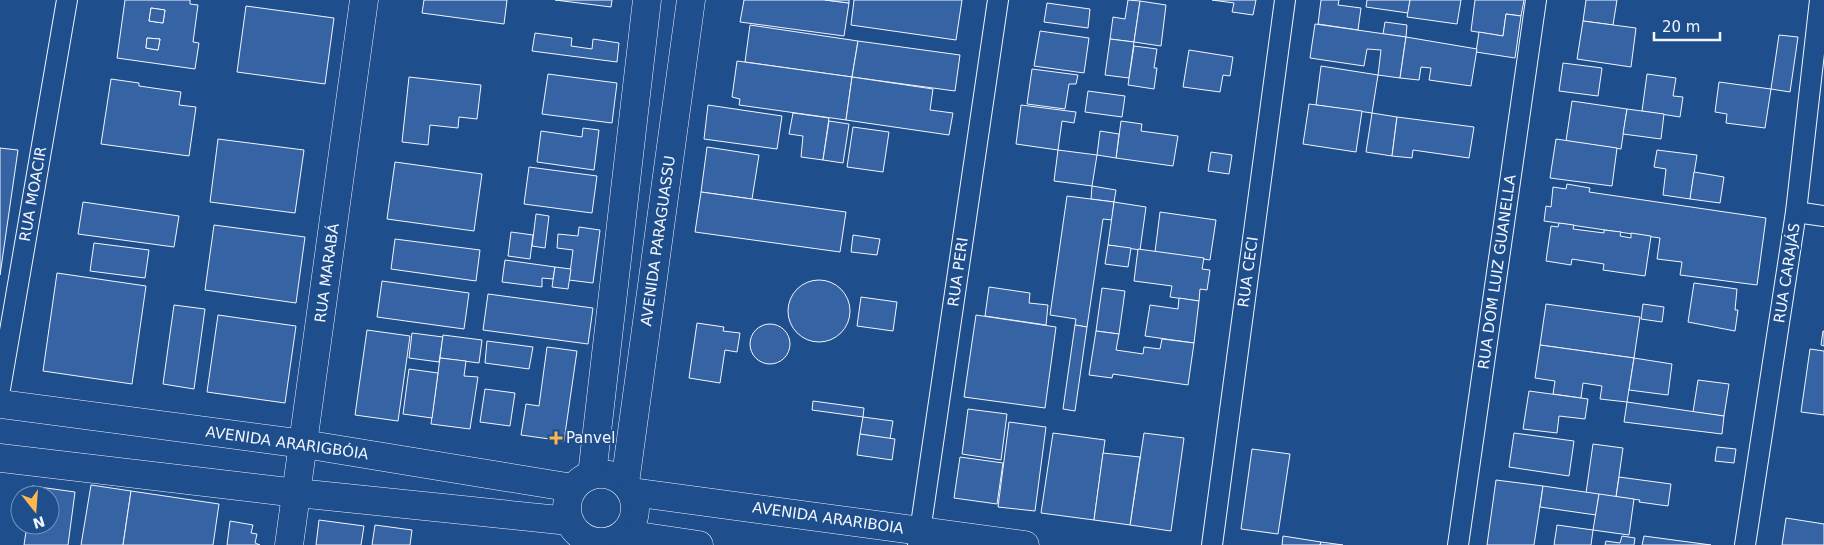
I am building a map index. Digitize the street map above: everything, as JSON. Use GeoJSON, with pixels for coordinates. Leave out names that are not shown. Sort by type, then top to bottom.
{"type":"FeatureCollection","features":[{"type":"Feature","properties":{"kind":"street","name":"RUA MOACIR"},"geometry":{"type":"LineString","coordinates":[[0,389],[67,0]]}},
{"type":"Feature","properties":{"kind":"street","name":"RUA MARABÁ"},"geometry":{"type":"LineString","coordinates":[[289,545],[364,0]]}},
{"type":"Feature","properties":{"kind":"street"},"geometry":{"type":"LineString","coordinates":[[583,481],[647,0]]}},
{"type":"Feature","properties":{"kind":"street","name":"AVENIDA PARAGUASSU"},"geometry":{"type":"LineString","coordinates":[[628,487],[691,0]]}},
{"type":"Feature","properties":{"kind":"street","name":"RUA PERI"},"geometry":{"type":"LineString","coordinates":[[919,538],[998,0]]}},
{"type":"Feature","properties":{"kind":"street","name":"RUA CECI"},"geometry":{"type":"LineString","coordinates":[[1212,545],[1284,0]]}},
{"type":"Feature","properties":{"kind":"street","name":"RUA DOM LUIZ GUANELLA"},"geometry":{"type":"LineString","coordinates":[[1458,545],[1536,0]]}},
{"type":"Feature","properties":{"kind":"street","name":"RUA CARAJÁS"},"geometry":{"type":"LineString","coordinates":[[1745,545],[1796,212],[1820,0]]}},
{"type":"Feature","properties":{"kind":"street"},"geometry":{"type":"LineString","coordinates":[[1796,212],[1824,216]]}},
{"type":"Feature","properties":{"kind":"street","name":"AVENIDA ARARIGBÓIA"},"geometry":{"type":"LineString","coordinates":[[0,404],[583,481]]}},
{"type":"Feature","properties":{"kind":"street"},"geometry":{"type":"LineString","coordinates":[[0,458],[297,493],[572,532],[593,542],[605,543],[618,539],[699,545]]}},
{"type":"Feature","properties":{"kind":"street"},"geometry":{"type":"LineString","coordinates":[[572,532],[567,509],[568,498],[583,481],[604,474],[615,477],[628,487],[635,503],[636,514],[632,524],[618,539]]}},
{"type":"Feature","properties":{"kind":"street","name":"AVENIDA ARARIBOIA"},"geometry":{"type":"LineString","coordinates":[[628,487],[919,538],[1025,545]]}},
{"type":"Feature","properties":{"kind":"building"},"geometry":{"type":"Polygon","coordinates":[[[125,0],[190,0],[190,4],[198,5],[193,42],[199,43],[195,69],[117,58],[125,0]],[[151,8],[149,21],[163,23],[165,10],[151,8]],[[147,38],[146,48],[158,50],[160,39],[147,38]]]}},
{"type":"Feature","properties":{"kind":"building"},"geometry":{"type":"Polygon","coordinates":[[[424,0],[507,0],[504,24],[422,13],[424,0]]]}},
{"type":"Feature","properties":{"kind":"building"},"geometry":{"type":"Polygon","coordinates":[[[555,0],[612,0],[611,7],[555,0]]]}},
{"type":"Feature","properties":{"kind":"building"},"geometry":{"type":"Polygon","coordinates":[[[744,0],[825,0],[849,3],[844,36],[740,22],[744,0]]]}},
{"type":"Feature","properties":{"kind":"building"},"geometry":{"type":"Polygon","coordinates":[[[825,0],[849,0],[849,3],[825,0]]]}},
{"type":"Feature","properties":{"kind":"building"},"geometry":{"type":"Polygon","coordinates":[[[854,0],[962,0],[956,40],[851,25],[854,0]]]}},
{"type":"Feature","properties":{"kind":"building"},"geometry":{"type":"Polygon","coordinates":[[[1128,0],[1140,1],[1134,42],[1110,39],[1113,17],[1125,19],[1128,0]]]}},
{"type":"Feature","properties":{"kind":"building"},"geometry":{"type":"Polygon","coordinates":[[[1212,0],[1256,0],[1253,15],[1232,12],[1234,3],[1212,0]]]}},
{"type":"Feature","properties":{"kind":"building"},"geometry":{"type":"Polygon","coordinates":[[[1321,0],[1339,0],[1338,5],[1361,8],[1358,30],[1318,24],[1321,0]]]}},
{"type":"Feature","properties":{"kind":"building"},"geometry":{"type":"Polygon","coordinates":[[[1367,0],[1410,0],[1408,13],[1366,7],[1367,0]]]}},
{"type":"Feature","properties":{"kind":"building"},"geometry":{"type":"Polygon","coordinates":[[[1410,0],[1461,0],[1457,24],[1407,17],[1410,0]]]}},
{"type":"Feature","properties":{"kind":"building"},"geometry":{"type":"Polygon","coordinates":[[[1475,0],[1524,0],[1521,16],[1506,14],[1503,36],[1471,31],[1475,0]]]}},
{"type":"Feature","properties":{"kind":"building"},"geometry":{"type":"Polygon","coordinates":[[[1586,0],[1617,0],[1613,25],[1583,21],[1586,0]]]}},
{"type":"Feature","properties":{"kind":"building"},"geometry":{"type":"Polygon","coordinates":[[[1140,1],[1166,5],[1161,46],[1134,42],[1140,1]]]}},
{"type":"Feature","properties":{"kind":"building"},"geometry":{"type":"Polygon","coordinates":[[[1047,3],[1090,9],[1088,28],[1044,22],[1047,3]]]}},
{"type":"Feature","properties":{"kind":"building"},"geometry":{"type":"Polygon","coordinates":[[[246,6],[334,18],[325,84],[237,72],[246,6]]]}},
{"type":"Feature","properties":{"kind":"building"},"geometry":{"type":"Polygon","coordinates":[[[151,8],[165,10],[163,23],[149,21],[151,8]]]}},
{"type":"Feature","properties":{"kind":"building"},"geometry":{"type":"Polygon","coordinates":[[[1506,14],[1521,16],[1515,58],[1476,52],[1479,32],[1503,36],[1506,14]]]}},
{"type":"Feature","properties":{"kind":"building"},"geometry":{"type":"Polygon","coordinates":[[[1583,21],[1636,28],[1631,67],[1577,59],[1583,21]]]}},
{"type":"Feature","properties":{"kind":"building"},"geometry":{"type":"Polygon","coordinates":[[[1385,22],[1407,25],[1406,37],[1383,34],[1385,22]]]}},
{"type":"Feature","properties":{"kind":"building"},"geometry":{"type":"Polygon","coordinates":[[[1315,24],[1406,37],[1400,78],[1378,75],[1381,50],[1367,49],[1364,66],[1310,58],[1315,24]]]}},
{"type":"Feature","properties":{"kind":"building"},"geometry":{"type":"Polygon","coordinates":[[[750,25],[858,41],[852,77],[745,62],[750,25]]]}},
{"type":"Feature","properties":{"kind":"building"},"geometry":{"type":"Polygon","coordinates":[[[1040,31],[1089,38],[1084,73],[1034,66],[1040,31]]]}},
{"type":"Feature","properties":{"kind":"building"},"geometry":{"type":"Polygon","coordinates":[[[535,33],[572,38],[571,46],[592,49],[593,39],[619,43],[617,62],[532,51],[535,33]]]}},
{"type":"Feature","properties":{"kind":"building"},"geometry":{"type":"Polygon","coordinates":[[[1779,35],[1798,37],[1790,92],[1771,89],[1779,35]]]}},
{"type":"Feature","properties":{"kind":"building"},"geometry":{"type":"Polygon","coordinates":[[[1406,37],[1477,49],[1471,86],[1429,80],[1431,68],[1421,67],[1419,80],[1400,78],[1406,37]]]}},
{"type":"Feature","properties":{"kind":"building"},"geometry":{"type":"Polygon","coordinates":[[[147,38],[160,39],[158,50],[146,48],[147,38]]]}},
{"type":"Feature","properties":{"kind":"building"},"geometry":{"type":"Polygon","coordinates":[[[1110,39],[1134,42],[1129,78],[1105,75],[1110,39]]]}},
{"type":"Feature","properties":{"kind":"building"},"geometry":{"type":"Polygon","coordinates":[[[858,41],[960,55],[955,91],[852,77],[858,41]]]}},
{"type":"Feature","properties":{"kind":"building"},"geometry":{"type":"Polygon","coordinates":[[[1134,46],[1157,49],[1154,68],[1157,68],[1154,89],[1128,85],[1134,46]]]}},
{"type":"Feature","properties":{"kind":"building"},"geometry":{"type":"Polygon","coordinates":[[[1189,50],[1233,57],[1230,76],[1223,75],[1220,92],[1183,87],[1189,50]]]}},
{"type":"Feature","properties":{"kind":"building"},"geometry":{"type":"Polygon","coordinates":[[[737,61],[852,77],[846,120],[739,105],[740,99],[732,97],[737,61]]]}},
{"type":"Feature","properties":{"kind":"building"},"geometry":{"type":"Polygon","coordinates":[[[1563,63],[1602,68],[1598,96],[1559,91],[1563,63]]]}},
{"type":"Feature","properties":{"kind":"building"},"geometry":{"type":"Polygon","coordinates":[[[1321,66],[1378,75],[1372,113],[1316,105],[1321,66]]]}},
{"type":"Feature","properties":{"kind":"building"},"geometry":{"type":"Polygon","coordinates":[[[1032,69],[1078,75],[1076,84],[1069,84],[1065,109],[1027,104],[1032,69]]]}},
{"type":"Feature","properties":{"kind":"building"},"geometry":{"type":"Polygon","coordinates":[[[548,74],[617,83],[612,123],[542,114],[548,74]]]}},
{"type":"Feature","properties":{"kind":"building"},"geometry":{"type":"Polygon","coordinates":[[[1647,74],[1676,78],[1673,96],[1683,97],[1680,117],[1642,111],[1647,74]]]}},
{"type":"Feature","properties":{"kind":"building"},"geometry":{"type":"Polygon","coordinates":[[[409,77],[481,85],[477,119],[459,117],[458,128],[430,125],[428,145],[402,142],[409,77]]]}},
{"type":"Feature","properties":{"kind":"building"},"geometry":{"type":"Polygon","coordinates":[[[852,77],[933,89],[930,110],[953,113],[949,135],[846,120],[852,77]]]}},
{"type":"Feature","properties":{"kind":"building"},"geometry":{"type":"Polygon","coordinates":[[[111,79],[139,83],[139,86],[181,92],[179,105],[196,107],[189,156],[101,144],[111,79]]]}},
{"type":"Feature","properties":{"kind":"building"},"geometry":{"type":"Polygon","coordinates":[[[1719,82],[1771,89],[1765,128],[1726,123],[1727,114],[1715,112],[1719,82]]]}},
{"type":"Feature","properties":{"kind":"building"},"geometry":{"type":"Polygon","coordinates":[[[1088,91],[1125,96],[1122,117],[1085,112],[1088,91]]]}},
{"type":"Feature","properties":{"kind":"building"},"geometry":{"type":"Polygon","coordinates":[[[1572,101],[1627,109],[1621,149],[1566,141],[1572,101]]]}},
{"type":"Feature","properties":{"kind":"building"},"geometry":{"type":"Polygon","coordinates":[[[1309,104],[1362,111],[1356,152],[1303,144],[1309,104]]]}},
{"type":"Feature","properties":{"kind":"building"},"geometry":{"type":"Polygon","coordinates":[[[708,105],[782,116],[777,149],[704,139],[708,105]]]}},
{"type":"Feature","properties":{"kind":"building"},"geometry":{"type":"Polygon","coordinates":[[[1021,105],[1076,112],[1074,123],[1062,121],[1058,150],[1016,144],[1021,105]]]}},
{"type":"Feature","properties":{"kind":"building"},"geometry":{"type":"Polygon","coordinates":[[[1627,109],[1664,114],[1661,139],[1623,134],[1627,109]]]}},
{"type":"Feature","properties":{"kind":"building"},"geometry":{"type":"Polygon","coordinates":[[[793,113],[829,118],[823,160],[801,157],[803,136],[789,134],[793,113]]]}},
{"type":"Feature","properties":{"kind":"building"},"geometry":{"type":"Polygon","coordinates":[[[1372,113],[1397,117],[1392,156],[1366,152],[1372,113]]]}},
{"type":"Feature","properties":{"kind":"building"},"geometry":{"type":"Polygon","coordinates":[[[1397,117],[1474,127],[1469,158],[1413,150],[1412,158],[1392,156],[1397,117]]]}},
{"type":"Feature","properties":{"kind":"building"},"geometry":{"type":"Polygon","coordinates":[[[829,121],[849,124],[843,163],[823,160],[829,121]]]}},
{"type":"Feature","properties":{"kind":"building"},"geometry":{"type":"Polygon","coordinates":[[[1121,121],[1142,124],[1141,131],[1178,136],[1173,166],[1116,158],[1121,121]]]}},
{"type":"Feature","properties":{"kind":"building"},"geometry":{"type":"Polygon","coordinates":[[[853,127],[889,132],[883,172],[847,167],[853,127]]]}},
{"type":"Feature","properties":{"kind":"building"},"geometry":{"type":"Polygon","coordinates":[[[583,128],[599,130],[594,170],[537,162],[541,131],[582,137],[583,128]]]}},
{"type":"Feature","properties":{"kind":"building"},"geometry":{"type":"Polygon","coordinates":[[[1100,131],[1119,134],[1116,158],[1097,155],[1100,131]]]}},
{"type":"Feature","properties":{"kind":"building"},"geometry":{"type":"Polygon","coordinates":[[[218,139],[304,150],[295,213],[210,202],[218,139]]]}},
{"type":"Feature","properties":{"kind":"building"},"geometry":{"type":"Polygon","coordinates":[[[1556,139],[1617,148],[1612,186],[1550,178],[1556,139]]]}},
{"type":"Feature","properties":{"kind":"building"},"geometry":{"type":"Polygon","coordinates":[[[707,147],[759,155],[752,199],[701,192],[707,147]]]}},
{"type":"Feature","properties":{"kind":"building"},"geometry":{"type":"Polygon","coordinates":[[[0,148],[18,150],[0,275],[0,148]]]}},
{"type":"Feature","properties":{"kind":"building"},"geometry":{"type":"Polygon","coordinates":[[[1058,150],[1097,155],[1092,186],[1054,181],[1058,150]]]}},
{"type":"Feature","properties":{"kind":"building"},"geometry":{"type":"Polygon","coordinates":[[[1657,150],[1697,155],[1690,199],[1663,195],[1666,169],[1654,167],[1657,150]]]}},
{"type":"Feature","properties":{"kind":"building"},"geometry":{"type":"Polygon","coordinates":[[[1211,152],[1232,155],[1229,174],[1208,171],[1211,152]]]}},
{"type":"Feature","properties":{"kind":"building"},"geometry":{"type":"Polygon","coordinates":[[[395,162],[482,174],[474,231],[387,219],[395,162]]]}},
{"type":"Feature","properties":{"kind":"building"},"geometry":{"type":"Polygon","coordinates":[[[529,167],[597,176],[592,213],[524,204],[529,167]]]}},
{"type":"Feature","properties":{"kind":"building"},"geometry":{"type":"Polygon","coordinates":[[[1694,172],[1724,177],[1720,203],[1690,199],[1694,172]]]}},
{"type":"Feature","properties":{"kind":"building"},"geometry":{"type":"Polygon","coordinates":[[[1567,184],[1590,188],[1589,192],[1766,218],[1757,285],[1680,275],[1682,262],[1657,259],[1660,238],[1544,221],[1546,206],[1551,207],[1553,187],[1566,189],[1567,184]]]}},
{"type":"Feature","properties":{"kind":"building"},"geometry":{"type":"Polygon","coordinates":[[[1092,186],[1116,190],[1114,202],[1091,199],[1092,186]]]}},
{"type":"Feature","properties":{"kind":"building"},"geometry":{"type":"Polygon","coordinates":[[[701,192],[846,212],[840,252],[695,232],[701,192]]]}},
{"type":"Feature","properties":{"kind":"building"},"geometry":{"type":"Polygon","coordinates":[[[1067,196],[1114,202],[1112,220],[1103,219],[1087,327],[1075,325],[1076,319],[1050,315],[1067,196]]]}},
{"type":"Feature","properties":{"kind":"building"},"geometry":{"type":"Polygon","coordinates":[[[83,202],[179,216],[174,247],[78,234],[83,202]]]}},
{"type":"Feature","properties":{"kind":"building"},"geometry":{"type":"Polygon","coordinates":[[[1114,202],[1146,207],[1140,250],[1108,245],[1114,202]]]}},
{"type":"Feature","properties":{"kind":"building"},"geometry":{"type":"Polygon","coordinates":[[[1160,212],[1216,220],[1210,260],[1155,252],[1160,212]]]}},
{"type":"Feature","properties":{"kind":"building"},"geometry":{"type":"Polygon","coordinates":[[[536,214],[549,216],[545,248],[532,246],[536,214]]]}},
{"type":"Feature","properties":{"kind":"building"},"geometry":{"type":"Polygon","coordinates":[[[1559,223],[1574,225],[1573,229],[1604,233],[1604,230],[1621,232],[1620,236],[1631,238],[1631,233],[1651,236],[1645,276],[1603,270],[1604,264],[1572,259],[1571,265],[1546,261],[1551,226],[1558,227],[1559,223]]]}},
{"type":"Feature","properties":{"kind":"building"},"geometry":{"type":"Polygon","coordinates":[[[214,225],[305,237],[296,303],[205,290],[214,225]]]}},
{"type":"Feature","properties":{"kind":"building"},"geometry":{"type":"Polygon","coordinates":[[[579,227],[600,230],[593,283],[569,280],[573,250],[557,248],[558,234],[578,236],[579,227]]]}},
{"type":"Feature","properties":{"kind":"building"},"geometry":{"type":"Polygon","coordinates":[[[511,232],[533,235],[530,259],[508,256],[511,232]]]}},
{"type":"Feature","properties":{"kind":"building"},"geometry":{"type":"Polygon","coordinates":[[[853,235],[880,239],[877,255],[851,252],[853,235]]]}},
{"type":"Feature","properties":{"kind":"building"},"geometry":{"type":"Polygon","coordinates":[[[395,239],[480,250],[476,281],[391,269],[395,239]]]}},
{"type":"Feature","properties":{"kind":"building"},"geometry":{"type":"Polygon","coordinates":[[[94,243],[149,250],[145,278],[90,271],[94,243]]]}},
{"type":"Feature","properties":{"kind":"building"},"geometry":{"type":"Polygon","coordinates":[[[1108,245],[1131,248],[1128,267],[1105,264],[1108,245]]]}},
{"type":"Feature","properties":{"kind":"building"},"geometry":{"type":"Polygon","coordinates":[[[1138,249],[1204,258],[1202,269],[1210,270],[1207,290],[1200,289],[1199,301],[1170,297],[1172,286],[1134,281],[1138,249]]]}},
{"type":"Feature","properties":{"kind":"building"},"geometry":{"type":"Polygon","coordinates":[[[505,260],[555,267],[553,279],[542,278],[542,287],[502,282],[505,260]]]}},
{"type":"Feature","properties":{"kind":"building"},"geometry":{"type":"Polygon","coordinates":[[[555,267],[571,269],[568,289],[552,287],[555,267]]]}},
{"type":"Feature","properties":{"kind":"building"},"geometry":{"type":"Polygon","coordinates":[[[57,273],[146,286],[132,384],[43,371],[57,273]]]}},
{"type":"Feature","properties":{"kind":"building"},"geometry":{"type":"Polygon","coordinates":[[[819,280],[836,285],[841,289],[845,294],[850,311],[845,328],[841,333],[836,337],[819,342],[802,337],[797,333],[793,328],[788,311],[793,294],[797,289],[802,285],[819,280]]]}},
{"type":"Feature","properties":{"kind":"building"},"geometry":{"type":"Polygon","coordinates":[[[382,281],[469,293],[464,329],[377,317],[382,281]]]}},
{"type":"Feature","properties":{"kind":"building"},"geometry":{"type":"Polygon","coordinates":[[[1694,283],[1737,289],[1735,310],[1738,310],[1735,331],[1688,322],[1694,283]]]}},
{"type":"Feature","properties":{"kind":"building"},"geometry":{"type":"Polygon","coordinates":[[[989,287],[1030,293],[1029,303],[1048,305],[1046,325],[985,316],[989,287]]]}},
{"type":"Feature","properties":{"kind":"building"},"geometry":{"type":"Polygon","coordinates":[[[1102,288],[1125,291],[1119,334],[1096,331],[1102,288]]]}},
{"type":"Feature","properties":{"kind":"building"},"geometry":{"type":"Polygon","coordinates":[[[488,294],[593,308],[588,344],[483,330],[488,294]]]}},
{"type":"Feature","properties":{"kind":"building"},"geometry":{"type":"Polygon","coordinates":[[[861,297],[897,302],[893,331],[857,326],[861,297]]]}},
{"type":"Feature","properties":{"kind":"building"},"geometry":{"type":"Polygon","coordinates":[[[1179,298],[1199,301],[1194,343],[1145,336],[1150,305],[1178,309],[1179,298]]]}},
{"type":"Feature","properties":{"kind":"building"},"geometry":{"type":"Polygon","coordinates":[[[1546,304],[1640,317],[1634,358],[1540,345],[1546,304]]]}},
{"type":"Feature","properties":{"kind":"building"},"geometry":{"type":"Polygon","coordinates":[[[1643,304],[1664,307],[1662,322],[1641,319],[1643,304]]]}},
{"type":"Feature","properties":{"kind":"building"},"geometry":{"type":"Polygon","coordinates":[[[174,305],[205,309],[194,389],[163,384],[174,305]]]}},
{"type":"Feature","properties":{"kind":"building"},"geometry":{"type":"Polygon","coordinates":[[[218,315],[296,326],[285,403],[207,392],[218,315]]]}},
{"type":"Feature","properties":{"kind":"building"},"geometry":{"type":"Polygon","coordinates":[[[976,315],[1056,327],[1045,408],[964,397],[976,315]]]}},
{"type":"Feature","properties":{"kind":"building"},"geometry":{"type":"Polygon","coordinates":[[[697,323],[724,327],[723,331],[740,333],[737,352],[725,350],[720,383],[689,378],[697,323]]]}},
{"type":"Feature","properties":{"kind":"building"},"geometry":{"type":"Polygon","coordinates":[[[774,324],[781,327],[787,333],[790,344],[789,352],[781,361],[774,364],[766,364],[759,361],[751,352],[750,340],[753,333],[762,325],[774,324]]]}},
{"type":"Feature","properties":{"kind":"building"},"geometry":{"type":"Polygon","coordinates":[[[1075,325],[1087,327],[1075,411],[1063,409],[1075,325]]]}},
{"type":"Feature","properties":{"kind":"building"},"geometry":{"type":"Polygon","coordinates":[[[367,330],[410,336],[398,421],[355,415],[367,330]]]}},
{"type":"Feature","properties":{"kind":"building"},"geometry":{"type":"Polygon","coordinates":[[[1096,331],[1119,334],[1116,350],[1143,354],[1144,347],[1160,349],[1162,339],[1194,343],[1188,385],[1113,374],[1112,378],[1089,375],[1096,331]]]}},
{"type":"Feature","properties":{"kind":"building"},"geometry":{"type":"Polygon","coordinates":[[[1824,331],[1824,346],[1821,345],[1824,331]]]}},
{"type":"Feature","properties":{"kind":"building"},"geometry":{"type":"Polygon","coordinates":[[[412,333],[443,337],[439,362],[409,358],[412,333]]]}},
{"type":"Feature","properties":{"kind":"building"},"geometry":{"type":"Polygon","coordinates":[[[443,335],[482,340],[479,363],[440,358],[443,335]]]}},
{"type":"Feature","properties":{"kind":"building"},"geometry":{"type":"Polygon","coordinates":[[[487,341],[533,347],[529,369],[485,363],[487,341]]]}},
{"type":"Feature","properties":{"kind":"building"},"geometry":{"type":"Polygon","coordinates":[[[1540,345],[1634,358],[1627,402],[1600,399],[1602,386],[1583,383],[1581,398],[1553,394],[1555,381],[1535,378],[1540,345]]]}},
{"type":"Feature","properties":{"kind":"building"},"geometry":{"type":"Polygon","coordinates":[[[547,347],[577,351],[564,441],[521,435],[526,404],[539,406],[547,347]]]}},
{"type":"Feature","properties":{"kind":"building"},"geometry":{"type":"Polygon","coordinates":[[[1810,349],[1824,351],[1824,415],[1801,412],[1810,349]]]}},
{"type":"Feature","properties":{"kind":"building"},"geometry":{"type":"Polygon","coordinates":[[[440,358],[466,361],[464,376],[478,377],[470,429],[431,424],[440,358]]]}},
{"type":"Feature","properties":{"kind":"building"},"geometry":{"type":"Polygon","coordinates":[[[1634,358],[1672,364],[1668,395],[1629,390],[1634,358]]]}},
{"type":"Feature","properties":{"kind":"building"},"geometry":{"type":"Polygon","coordinates":[[[409,369],[438,373],[432,418],[403,414],[409,369]]]}},
{"type":"Feature","properties":{"kind":"building"},"geometry":{"type":"Polygon","coordinates":[[[1698,380],[1729,384],[1724,416],[1693,412],[1698,380]]]}},
{"type":"Feature","properties":{"kind":"building"},"geometry":{"type":"Polygon","coordinates":[[[485,389],[515,393],[510,426],[480,422],[485,389]]]}},
{"type":"Feature","properties":{"kind":"building"},"geometry":{"type":"Polygon","coordinates":[[[1529,391],[1588,399],[1585,419],[1559,416],[1557,433],[1523,429],[1529,391]]]}},
{"type":"Feature","properties":{"kind":"building"},"geometry":{"type":"Polygon","coordinates":[[[813,401],[864,408],[863,417],[812,410],[813,401]]]}},
{"type":"Feature","properties":{"kind":"building"},"geometry":{"type":"Polygon","coordinates":[[[1627,402],[1724,416],[1722,434],[1624,422],[1627,402]]]}},
{"type":"Feature","properties":{"kind":"building"},"geometry":{"type":"Polygon","coordinates":[[[968,409],[1007,414],[1001,460],[962,454],[968,409]]]}},
{"type":"Feature","properties":{"kind":"building"},"geometry":{"type":"Polygon","coordinates":[[[863,417],[893,421],[890,439],[860,434],[863,417]]]}},
{"type":"Feature","properties":{"kind":"building"},"geometry":{"type":"Polygon","coordinates":[[[1009,422],[1046,427],[1035,511],[998,507],[1009,422]]]}},
{"type":"Feature","properties":{"kind":"building"},"geometry":{"type":"Polygon","coordinates":[[[1053,433],[1105,440],[1094,520],[1041,513],[1053,433]]]}},
{"type":"Feature","properties":{"kind":"building"},"geometry":{"type":"Polygon","coordinates":[[[1144,433],[1184,438],[1171,531],[1130,525],[1144,433]]]}},
{"type":"Feature","properties":{"kind":"building"},"geometry":{"type":"Polygon","coordinates":[[[1514,433],[1574,441],[1569,476],[1509,467],[1514,433]]]}},
{"type":"Feature","properties":{"kind":"building"},"geometry":{"type":"Polygon","coordinates":[[[860,434],[895,439],[892,460],[857,455],[860,434]]]}},
{"type":"Feature","properties":{"kind":"building"},"geometry":{"type":"Polygon","coordinates":[[[1593,444],[1623,448],[1616,497],[1586,493],[1593,444]]]}},
{"type":"Feature","properties":{"kind":"building"},"geometry":{"type":"Polygon","coordinates":[[[1717,447],[1736,449],[1734,463],[1715,461],[1717,447]]]}},
{"type":"Feature","properties":{"kind":"building"},"geometry":{"type":"Polygon","coordinates":[[[1252,449],[1290,454],[1278,534],[1241,529],[1252,449]]]}},
{"type":"Feature","properties":{"kind":"building"},"geometry":{"type":"Polygon","coordinates":[[[1103,453],[1140,457],[1130,525],[1094,520],[1103,453]]]}},
{"type":"Feature","properties":{"kind":"building"},"geometry":{"type":"Polygon","coordinates":[[[960,457],[1003,463],[997,504],[954,498],[960,457]]]}},
{"type":"Feature","properties":{"kind":"building"},"geometry":{"type":"Polygon","coordinates":[[[1619,477],[1671,484],[1668,506],[1616,497],[1619,477]]]}},
{"type":"Feature","properties":{"kind":"building"},"geometry":{"type":"Polygon","coordinates":[[[1496,480],[1543,486],[1534,545],[1487,545],[1496,480]]]}},
{"type":"Feature","properties":{"kind":"building"},"geometry":{"type":"Polygon","coordinates":[[[91,485],[131,491],[123,545],[81,545],[91,485]]]}},
{"type":"Feature","properties":{"kind":"building"},"geometry":{"type":"Polygon","coordinates":[[[1543,486],[1599,494],[1596,515],[1540,507],[1543,486]]]}},
{"type":"Feature","properties":{"kind":"building"},"geometry":{"type":"Polygon","coordinates":[[[60,490],[75,492],[68,545],[24,545],[26,535],[60,535],[60,490]]]}},
{"type":"Feature","properties":{"kind":"building"},"geometry":{"type":"Polygon","coordinates":[[[131,491],[219,504],[213,545],[123,545],[131,491]]]}},
{"type":"Feature","properties":{"kind":"building"},"geometry":{"type":"Polygon","coordinates":[[[1599,494],[1634,499],[1629,535],[1593,530],[1599,494]]]}},
{"type":"Feature","properties":{"kind":"building"},"geometry":{"type":"Polygon","coordinates":[[[1786,518],[1824,524],[1824,545],[1782,545],[1786,518]]]}},
{"type":"Feature","properties":{"kind":"building"},"geometry":{"type":"Polygon","coordinates":[[[319,520],[364,526],[361,545],[316,545],[319,520]]]}},
{"type":"Feature","properties":{"kind":"building"},"geometry":{"type":"Polygon","coordinates":[[[230,521],[253,525],[251,533],[257,534],[255,543],[260,545],[227,545],[230,521]]]}},
{"type":"Feature","properties":{"kind":"building"},"geometry":{"type":"Polygon","coordinates":[[[375,525],[412,530],[410,545],[372,545],[375,525]]]}},
{"type":"Feature","properties":{"kind":"building"},"geometry":{"type":"Polygon","coordinates":[[[1557,525],[1593,530],[1591,545],[1554,545],[1557,525]]]}},
{"type":"Feature","properties":{"kind":"building"},"geometry":{"type":"Polygon","coordinates":[[[1283,536],[1321,542],[1320,545],[1282,545],[1283,536]]]}},
{"type":"Feature","properties":{"kind":"building"},"geometry":{"type":"Polygon","coordinates":[[[1622,536],[1635,538],[1634,545],[1605,545],[1606,541],[1620,543],[1622,536]]]}},
{"type":"Feature","properties":{"kind":"building"},"geometry":{"type":"Polygon","coordinates":[[[1644,536],[1711,545],[1642,545],[1644,536]]]}},
{"type":"Feature","properties":{"kind":"building"},"geometry":{"type":"Polygon","coordinates":[[[1321,542],[1343,545],[1320,545],[1321,542]]]}},
{"type":"Feature","properties":{"kind":"place","name":"Panvel"},"geometry":{"type":"Point","coordinates":[556,438]}}]}
